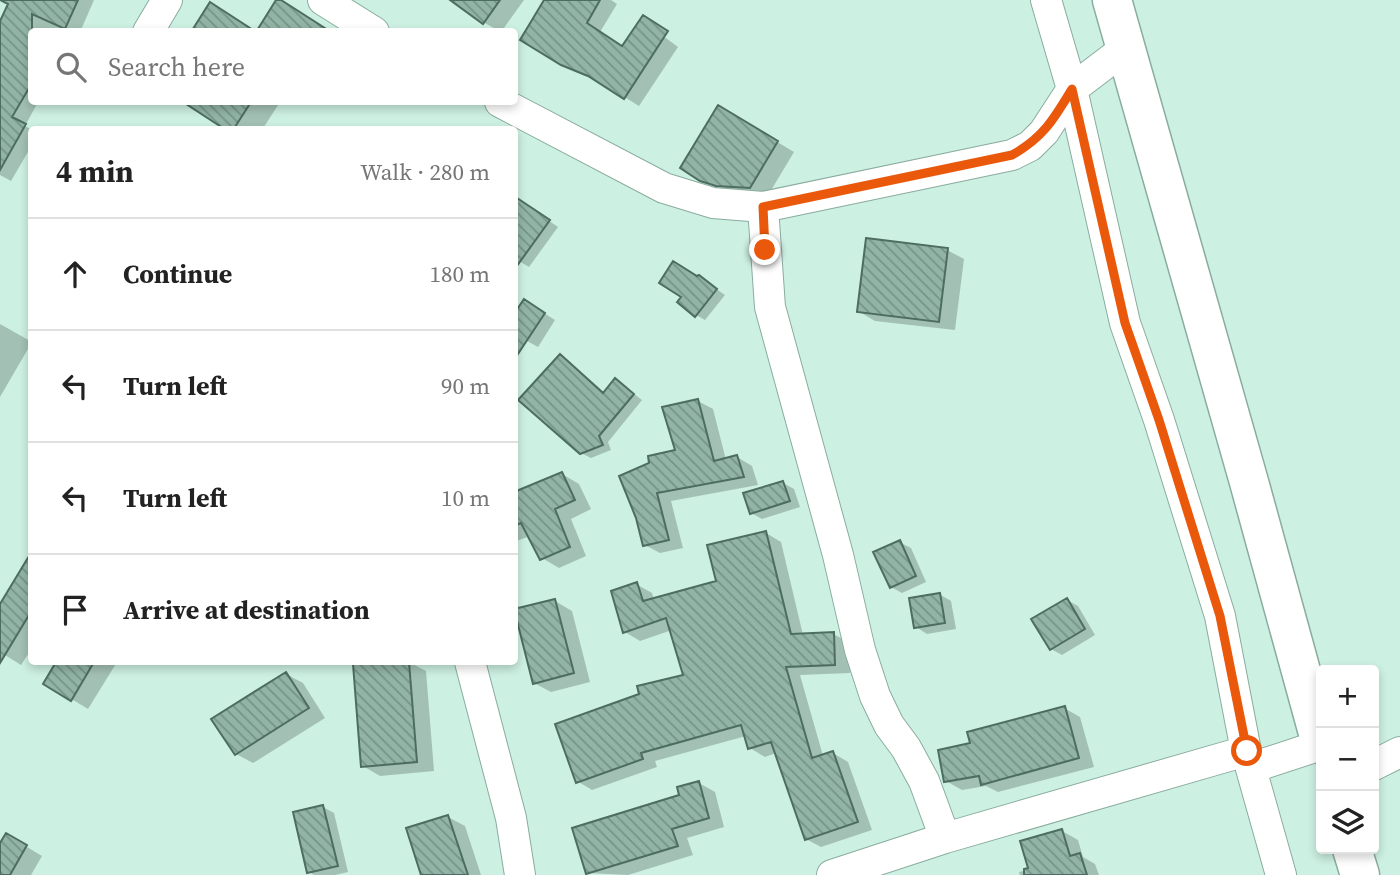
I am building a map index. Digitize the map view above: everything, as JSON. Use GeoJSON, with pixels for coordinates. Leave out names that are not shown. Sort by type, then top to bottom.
{"type":"FeatureCollection","features":[{"type":"Feature","properties":{"kind":"highway"},"geometry":{"type":"LineString","coordinates":[[1112,0],[1250,482],[1316,728]]}},
{"type":"Feature","properties":{"kind":"highway"},"geometry":{"type":"LineString","coordinates":[[1354,854],[1360,875]]}},
{"type":"Feature","properties":{"kind":"street"},"geometry":{"type":"LineString","coordinates":[[150,28],[167,0]]}},
{"type":"Feature","properties":{"kind":"street"},"geometry":{"type":"LineString","coordinates":[[323,0],[368,28]]}},
{"type":"Feature","properties":{"kind":"street"},"geometry":{"type":"LineString","coordinates":[[1046,0],[1072,89],[1125,323],[1159,420],[1220,616],[1249,760],[1281,875]]}},
{"type":"Feature","properties":{"kind":"street"},"geometry":{"type":"LineString","coordinates":[[506,105],[664,188],[713,203],[763,207],[1012,155],[1030,146],[1044,132],[1072,89],[1126,48]]}},
{"type":"Feature","properties":{"kind":"street"},"geometry":{"type":"LineString","coordinates":[[763,207],[770,307],[838,555],[860,650],[875,696],[889,725],[906,748],[924,781],[945,838]]}},
{"type":"Feature","properties":{"kind":"street"},"geometry":{"type":"LineString","coordinates":[[471,665],[511,818],[520,875]]}},
{"type":"Feature","properties":{"kind":"street"},"geometry":{"type":"LineString","coordinates":[[832,875],[945,838],[1249,760],[1316,746]]}},
{"type":"Feature","properties":{"kind":"street"},"geometry":{"type":"LineString","coordinates":[[1379,762],[1400,752]]}},
{"type":"Feature","properties":{"kind":"building"},"geometry":{"type":"Polygon","coordinates":[[[0,0],[78,0],[65,28],[32,14],[32,28],[28,28],[28,90],[12,117],[26,124],[0,170],[0,21],[8,4],[0,0]]]}},
{"type":"Feature","properties":{"kind":"building"},"geometry":{"type":"Polygon","coordinates":[[[276,0],[281,0],[325,28],[258,28],[276,0]]]}},
{"type":"Feature","properties":{"kind":"building"},"geometry":{"type":"Polygon","coordinates":[[[450,0],[500,0],[483,24],[450,0]]]}},
{"type":"Feature","properties":{"kind":"building"},"geometry":{"type":"Polygon","coordinates":[[[544,0],[600,0],[587,23],[622,46],[643,15],[668,31],[624,99],[588,76],[561,65],[520,40],[544,0]]]}},
{"type":"Feature","properties":{"kind":"building"},"geometry":{"type":"Polygon","coordinates":[[[210,2],[250,28],[194,28],[210,2]]]}},
{"type":"Feature","properties":{"kind":"building"},"geometry":{"type":"Polygon","coordinates":[[[188,105],[249,105],[236,126],[220,126],[188,105]]]}},
{"type":"Feature","properties":{"kind":"building"},"geometry":{"type":"Polygon","coordinates":[[[718,105],[778,141],[750,188],[716,186],[700,181],[680,168],[718,105]]]}},
{"type":"Feature","properties":{"kind":"building"},"geometry":{"type":"Polygon","coordinates":[[[518,199],[550,220],[518,264],[518,199]]]}},
{"type":"Feature","properties":{"kind":"building"},"geometry":{"type":"Polygon","coordinates":[[[866,238],[948,248],[939,322],[857,312],[866,238]]]}},
{"type":"Feature","properties":{"kind":"building"},"geometry":{"type":"Polygon","coordinates":[[[673,261],[699,275],[717,289],[695,317],[677,302],[681,297],[659,283],[673,261]]]}},
{"type":"Feature","properties":{"kind":"building"},"geometry":{"type":"Polygon","coordinates":[[[524,299],[545,313],[518,354],[518,308],[524,299]]]}},
{"type":"Feature","properties":{"kind":"building"},"geometry":{"type":"Polygon","coordinates":[[[560,354],[603,393],[615,378],[634,394],[599,436],[603,445],[580,454],[518,400],[560,354]]]}},
{"type":"Feature","properties":{"kind":"building"},"geometry":{"type":"Polygon","coordinates":[[[698,399],[714,461],[737,455],[744,477],[657,493],[669,540],[643,546],[636,518],[619,476],[649,463],[648,456],[675,450],[662,407],[698,399]]]}},
{"type":"Feature","properties":{"kind":"building"},"geometry":{"type":"Polygon","coordinates":[[[562,472],[575,500],[555,509],[570,547],[540,560],[521,523],[518,524],[518,490],[562,472]]]}},
{"type":"Feature","properties":{"kind":"building"},"geometry":{"type":"Polygon","coordinates":[[[783,481],[790,501],[750,514],[743,493],[783,481]]]}},
{"type":"Feature","properties":{"kind":"building"},"geometry":{"type":"Polygon","coordinates":[[[766,531],[791,634],[834,632],[835,665],[786,667],[812,758],[833,751],[858,822],[805,840],[771,742],[748,749],[741,725],[641,753],[643,759],[576,783],[555,724],[639,694],[637,686],[683,675],[666,618],[623,633],[611,591],[637,582],[643,601],[716,581],[707,545],[766,531]]]}},
{"type":"Feature","properties":{"kind":"building"},"geometry":{"type":"Polygon","coordinates":[[[900,540],[916,576],[890,588],[873,552],[900,540]]]}},
{"type":"Feature","properties":{"kind":"building"},"geometry":{"type":"Polygon","coordinates":[[[28,558],[28,617],[0,663],[0,604],[28,558]]]}},
{"type":"Feature","properties":{"kind":"building"},"geometry":{"type":"Polygon","coordinates":[[[940,593],[945,623],[914,628],[909,598],[940,593]]]}},
{"type":"Feature","properties":{"kind":"building"},"geometry":{"type":"Polygon","coordinates":[[[1067,598],[1085,629],[1050,650],[1031,619],[1067,598]]]}},
{"type":"Feature","properties":{"kind":"building"},"geometry":{"type":"Polygon","coordinates":[[[555,599],[574,673],[533,684],[518,625],[518,608],[555,599]]]}},
{"type":"Feature","properties":{"kind":"building"},"geometry":{"type":"Polygon","coordinates":[[[54,665],[92,665],[71,701],[43,684],[54,665]]]}},
{"type":"Feature","properties":{"kind":"building"},"geometry":{"type":"Polygon","coordinates":[[[353,665],[409,665],[417,762],[361,767],[353,665]]]}},
{"type":"Feature","properties":{"kind":"building"},"geometry":{"type":"Polygon","coordinates":[[[286,672],[309,708],[235,755],[211,719],[286,672]]]}},
{"type":"Feature","properties":{"kind":"building"},"geometry":{"type":"Polygon","coordinates":[[[1065,706],[1079,758],[981,785],[979,776],[944,782],[938,750],[970,743],[967,732],[1065,706]]]}},
{"type":"Feature","properties":{"kind":"building"},"geometry":{"type":"Polygon","coordinates":[[[699,781],[709,818],[672,829],[678,846],[586,874],[572,828],[679,795],[677,787],[699,781]]]}},
{"type":"Feature","properties":{"kind":"building"},"geometry":{"type":"Polygon","coordinates":[[[323,805],[338,866],[307,873],[293,812],[323,805]]]}},
{"type":"Feature","properties":{"kind":"building"},"geometry":{"type":"Polygon","coordinates":[[[448,815],[468,875],[421,875],[406,828],[448,815]]]}},
{"type":"Feature","properties":{"kind":"building"},"geometry":{"type":"Polygon","coordinates":[[[1062,829],[1070,856],[1080,853],[1087,875],[1024,875],[1024,869],[1028,868],[1020,841],[1062,829]]]}},
{"type":"Feature","properties":{"kind":"building"},"geometry":{"type":"Polygon","coordinates":[[[6,833],[27,845],[10,875],[0,875],[0,843],[6,833]]]}},
{"type":"Feature","properties":{"kind":"route"},"geometry":{"type":"LineString","coordinates":[[765,250],[763,207],[1012,155],[1030,146],[1044,132],[1072,89],[1125,323],[1159,420],[1220,616],[1247,751]]}}]}
